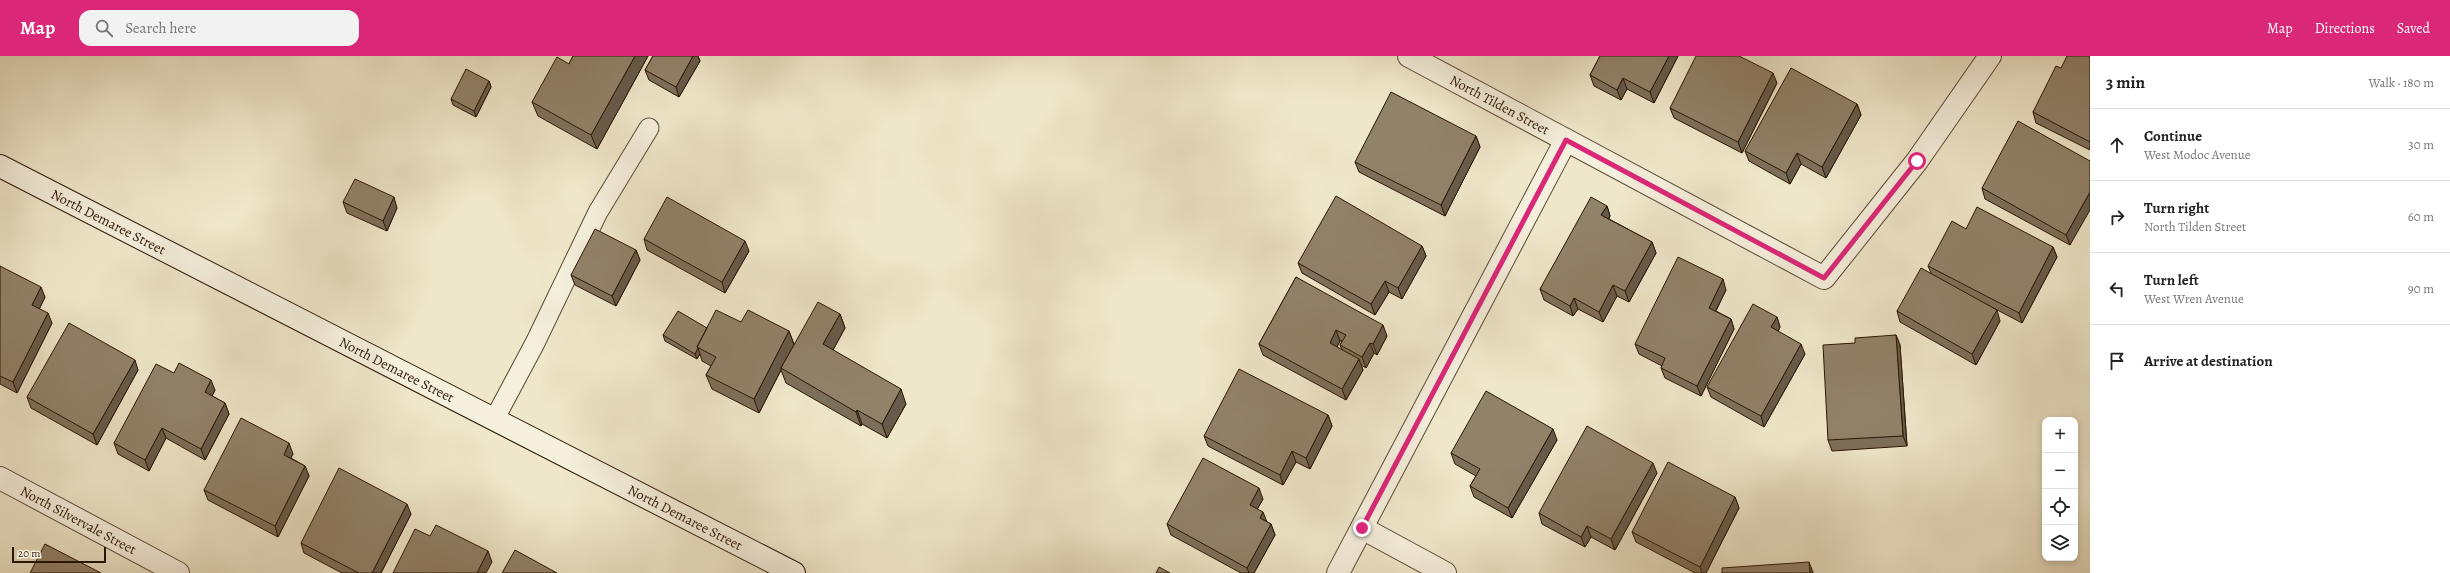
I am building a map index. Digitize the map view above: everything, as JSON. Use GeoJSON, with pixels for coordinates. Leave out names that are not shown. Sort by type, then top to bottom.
{"type":"FeatureCollection","features":[{"type":"Feature","properties":{"kind":"street","name":"North Tilden Street"},"geometry":{"type":"LineString","coordinates":[[1409,56],[1824,278],[1917,161],[1990,56]]}},
{"type":"Feature","properties":{"kind":"street"},"geometry":{"type":"LineString","coordinates":[[1338,573],[1566,140]]}},
{"type":"Feature","properties":{"kind":"street","name":"North Demaree Street"},"geometry":{"type":"LineString","coordinates":[[0,166],[495,418],[794,573]]}},
{"type":"Feature","properties":{"kind":"street","name":"North Silvervale Street"},"geometry":{"type":"LineString","coordinates":[[0,478],[178,573]]}},
{"type":"Feature","properties":{"kind":"street"},"geometry":{"type":"LineString","coordinates":[[1362,528],[1445,573]]}},
{"type":"Feature","properties":{"kind":"lane"},"geometry":{"type":"LineString","coordinates":[[495,418],[535,342],[598,212],[649,128]]}},
{"type":"Feature","properties":{"kind":"building"},"geometry":{"type":"Polygon","coordinates":[[[573,56],[635,56],[591,135],[532,102],[557,57],[569,64],[573,56]]]}},
{"type":"Feature","properties":{"kind":"building"},"geometry":{"type":"Polygon","coordinates":[[[653,56],[693,56],[676,87],[645,70],[653,56]]]}},
{"type":"Feature","properties":{"kind":"building"},"geometry":{"type":"Polygon","coordinates":[[[1600,56],[1669,56],[1650,92],[1623,78],[1617,90],[1590,75],[1600,56]]]}},
{"type":"Feature","properties":{"kind":"building"},"geometry":{"type":"Polygon","coordinates":[[[1696,56],[1739,56],[1773,73],[1738,142],[1670,108],[1696,56]]]}},
{"type":"Feature","properties":{"kind":"building"},"geometry":{"type":"Polygon","coordinates":[[[2067,56],[2090,57],[2090,142],[2033,112],[2056,66],[2061,68],[2067,56]]]}},
{"type":"Feature","properties":{"kind":"building"},"geometry":{"type":"Polygon","coordinates":[[[1791,68],[1857,104],[1822,167],[1797,153],[1786,173],[1745,151],[1791,68]]]}},
{"type":"Feature","properties":{"kind":"building"},"geometry":{"type":"Polygon","coordinates":[[[466,69],[489,81],[474,111],[451,99],[466,69]]]}},
{"type":"Feature","properties":{"kind":"building"},"geometry":{"type":"Polygon","coordinates":[[[1391,92],[1476,136],[1441,205],[1355,162],[1391,92]]]}},
{"type":"Feature","properties":{"kind":"building"},"geometry":{"type":"Polygon","coordinates":[[[2018,121],[2090,161],[2090,192],[2066,235],[1982,188],[2018,121]]]}},
{"type":"Feature","properties":{"kind":"building"},"geometry":{"type":"Polygon","coordinates":[[[355,179],[394,197],[383,221],[343,202],[355,179]]]}},
{"type":"Feature","properties":{"kind":"building"},"geometry":{"type":"Polygon","coordinates":[[[1336,196],[1422,246],[1398,288],[1385,281],[1371,304],[1298,263],[1336,196]]]}},
{"type":"Feature","properties":{"kind":"building"},"geometry":{"type":"Polygon","coordinates":[[[667,197],[745,241],[722,282],[644,239],[667,197]]]}},
{"type":"Feature","properties":{"kind":"building"},"geometry":{"type":"Polygon","coordinates":[[[1591,197],[1607,206],[1601,215],[1652,242],[1625,291],[1613,285],[1599,312],[1574,298],[1570,306],[1540,289],[1591,197]]]}},
{"type":"Feature","properties":{"kind":"building"},"geometry":{"type":"Polygon","coordinates":[[[1977,207],[2053,247],[2019,313],[1928,266],[1952,221],[1966,229],[1977,207]]]}},
{"type":"Feature","properties":{"kind":"building"},"geometry":{"type":"Polygon","coordinates":[[[595,229],[636,250],[612,296],[571,275],[595,229]]]}},
{"type":"Feature","properties":{"kind":"building"},"geometry":{"type":"Polygon","coordinates":[[[1678,257],[1723,279],[1709,308],[1731,319],[1697,386],[1661,368],[1665,358],[1635,344],[1678,257]]]}},
{"type":"Feature","properties":{"kind":"building"},"geometry":{"type":"Polygon","coordinates":[[[0,266],[41,287],[32,305],[48,313],[13,382],[0,376],[0,266]]]}},
{"type":"Feature","properties":{"kind":"building"},"geometry":{"type":"Polygon","coordinates":[[[1921,268],[1997,310],[1972,354],[1897,311],[1921,268]]]}},
{"type":"Feature","properties":{"kind":"building"},"geometry":{"type":"Polygon","coordinates":[[[1296,277],[1383,325],[1373,344],[1370,343],[1362,357],[1340,345],[1346,335],[1336,330],[1330,343],[1359,359],[1342,389],[1259,344],[1296,277]]]}},
{"type":"Feature","properties":{"kind":"building"},"geometry":{"type":"Polygon","coordinates":[[[818,302],[840,314],[823,344],[901,389],[882,424],[857,410],[856,412],[781,368],[818,302]]]}},
{"type":"Feature","properties":{"kind":"building"},"geometry":{"type":"Polygon","coordinates":[[[1753,304],[1777,317],[1771,327],[1801,344],[1761,416],[1707,387],[1753,304]]]}},
{"type":"Feature","properties":{"kind":"building"},"geometry":{"type":"Polygon","coordinates":[[[716,310],[741,322],[748,310],[789,331],[754,399],[706,375],[716,357],[697,347],[716,310]]]}},
{"type":"Feature","properties":{"kind":"building"},"geometry":{"type":"Polygon","coordinates":[[[678,311],[707,328],[695,354],[663,335],[678,311]]]}},
{"type":"Feature","properties":{"kind":"building"},"geometry":{"type":"Polygon","coordinates":[[[69,323],[135,360],[93,434],[27,397],[69,323]]]}},
{"type":"Feature","properties":{"kind":"building"},"geometry":{"type":"Polygon","coordinates":[[[1896,335],[1903,436],[1828,440],[1823,345],[1855,343],[1855,338],[1896,335]]]}},
{"type":"Feature","properties":{"kind":"building"},"geometry":{"type":"Polygon","coordinates":[[[179,363],[211,380],[205,392],[225,403],[201,449],[162,428],[145,460],[114,443],[156,364],[174,373],[179,363]]]}},
{"type":"Feature","properties":{"kind":"building"},"geometry":{"type":"Polygon","coordinates":[[[1239,369],[1328,415],[1306,458],[1292,451],[1280,475],[1204,436],[1239,369]]]}},
{"type":"Feature","properties":{"kind":"building"},"geometry":{"type":"Polygon","coordinates":[[[1486,391],[1553,429],[1508,508],[1470,486],[1480,469],[1451,453],[1486,391]]]}},
{"type":"Feature","properties":{"kind":"building"},"geometry":{"type":"Polygon","coordinates":[[[241,418],[289,443],[284,455],[305,466],[275,526],[204,490],[241,418]]]}},
{"type":"Feature","properties":{"kind":"building"},"geometry":{"type":"Polygon","coordinates":[[[1587,426],[1653,463],[1611,539],[1587,526],[1581,537],[1539,513],[1587,426]]]}},
{"type":"Feature","properties":{"kind":"building"},"geometry":{"type":"Polygon","coordinates":[[[1203,458],[1259,488],[1250,505],[1263,512],[1260,518],[1271,524],[1247,568],[1167,524],[1203,458]]]}},
{"type":"Feature","properties":{"kind":"building"},"geometry":{"type":"Polygon","coordinates":[[[1668,462],[1735,497],[1700,567],[1632,532],[1668,462]]]}},
{"type":"Feature","properties":{"kind":"building"},"geometry":{"type":"Polygon","coordinates":[[[339,468],[407,504],[372,573],[359,573],[301,543],[339,468]]]}},
{"type":"Feature","properties":{"kind":"building"},"geometry":{"type":"Polygon","coordinates":[[[436,525],[488,551],[477,573],[393,573],[415,529],[430,536],[436,525]]]}},
{"type":"Feature","properties":{"kind":"building"},"geometry":{"type":"Polygon","coordinates":[[[45,544],[101,573],[30,573],[45,544]]]}},
{"type":"Feature","properties":{"kind":"building"},"geometry":{"type":"Polygon","coordinates":[[[515,550],[557,573],[502,573],[515,550]]]}},
{"type":"Feature","properties":{"kind":"building"},"geometry":{"type":"Polygon","coordinates":[[[1809,562],[1810,573],[1722,573],[1722,568],[1809,562]]]}},
{"type":"Feature","properties":{"kind":"building"},"geometry":{"type":"Polygon","coordinates":[[[1159,567],[1170,573],[1156,573],[1159,567]]]}},
{"type":"Feature","properties":{"kind":"route"},"geometry":{"type":"LineString","coordinates":[[1362,528],[1566,140],[1824,278],[1917,161]]}}]}
